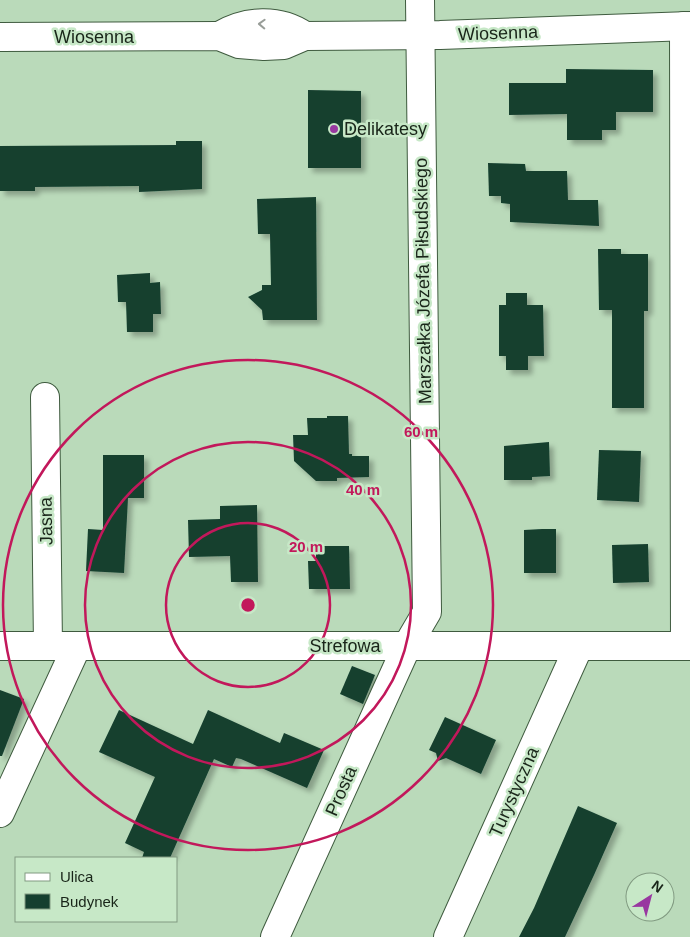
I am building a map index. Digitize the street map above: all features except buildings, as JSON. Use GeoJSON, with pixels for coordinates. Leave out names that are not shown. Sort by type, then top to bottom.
{"type":"FeatureCollection","features":[{"type":"Feature","properties":{"kind":"street","name":"Marszałka Józefa Piłsudskiego"},"geometry":{"type":"LineString","coordinates":[[407,646],[427,612],[420,0]]}},
{"type":"Feature","properties":{"kind":"street","name":"Wiosenna"},"geometry":{"type":"LineString","coordinates":[[0,37],[219,36],[238,26],[258,23],[286,25],[306,36],[420,36],[687,26]]}},
{"type":"Feature","properties":{"kind":"street"},"geometry":{"type":"LineString","coordinates":[[687,26],[687,646]]}},
{"type":"Feature","properties":{"kind":"street","name":"Jasna"},"geometry":{"type":"LineString","coordinates":[[45,396],[48,646]]}},
{"type":"Feature","properties":{"kind":"street","name":"Strefowa"},"geometry":{"type":"LineString","coordinates":[[0,646],[687,646]]}},
{"type":"Feature","properties":{"kind":"street"},"geometry":{"type":"LineString","coordinates":[[0,813],[77,646]]}},
{"type":"Feature","properties":{"kind":"street","name":"Prosta"},"geometry":{"type":"LineString","coordinates":[[275,937],[407,646]]}},
{"type":"Feature","properties":{"kind":"street","name":"Turystyczna"},"geometry":{"type":"LineString","coordinates":[[448,937],[579,646]]}},
{"type":"Feature","properties":{"kind":"place","name":"Delikatesy"},"geometry":{"type":"Point","coordinates":[334,129]}}]}
